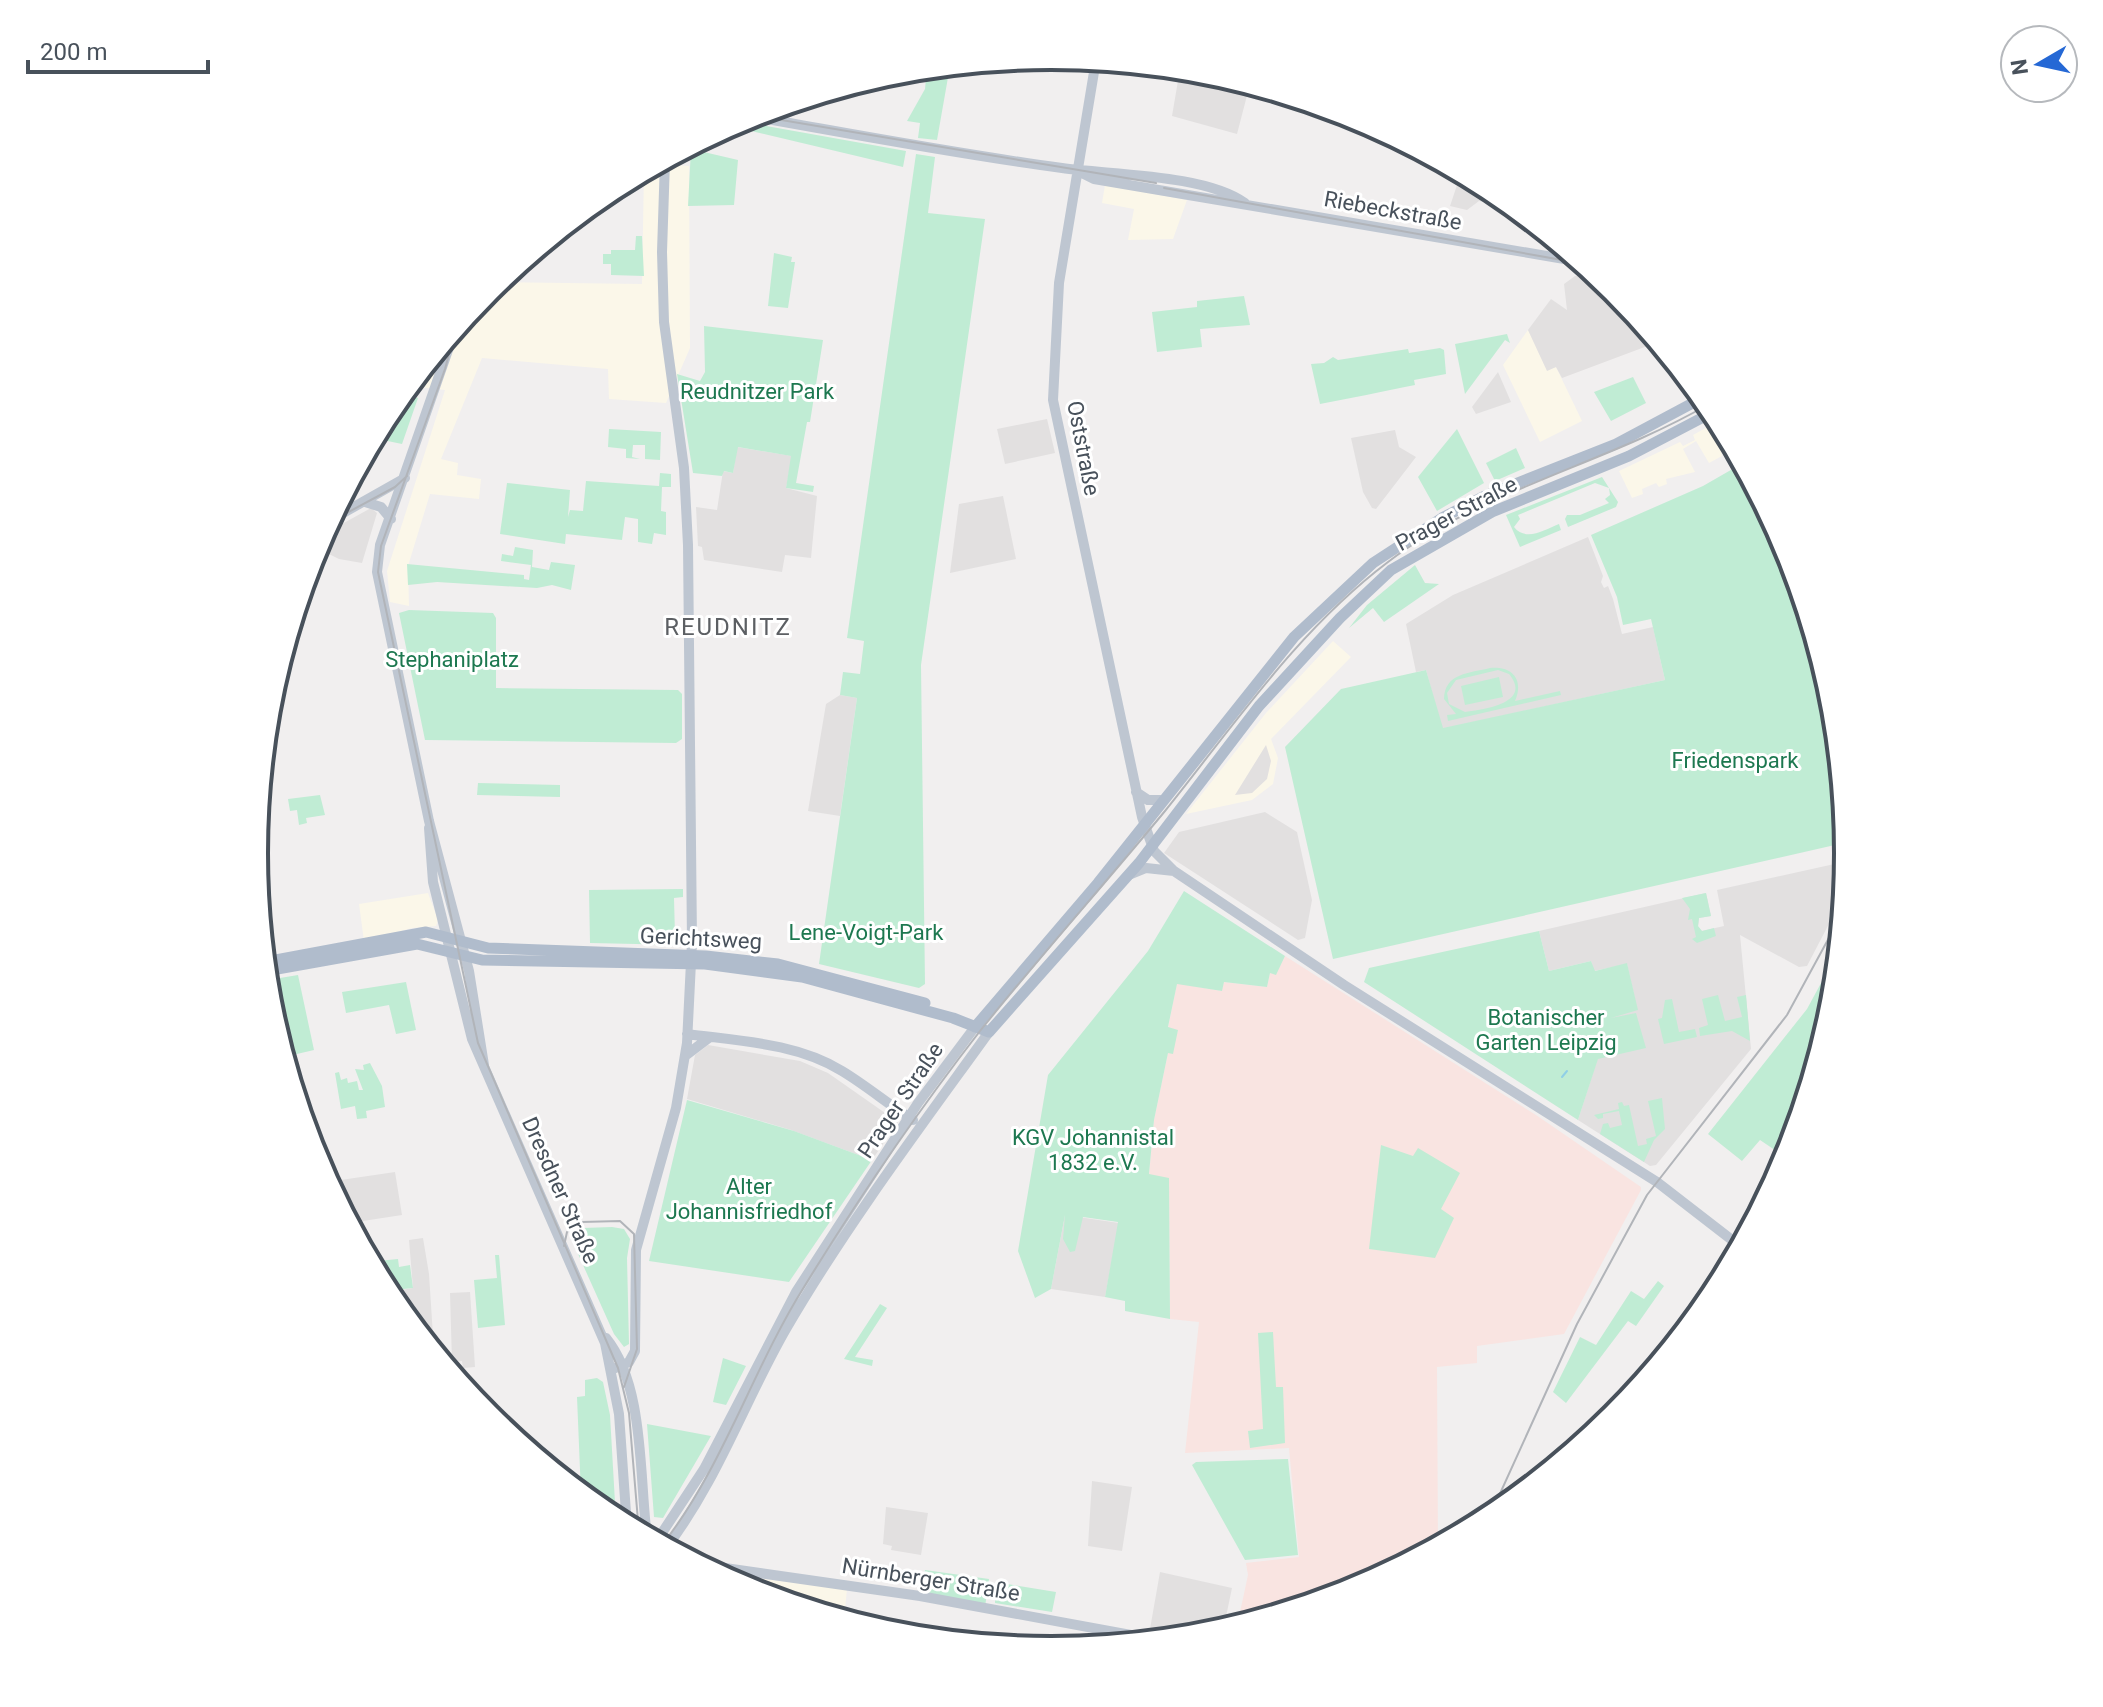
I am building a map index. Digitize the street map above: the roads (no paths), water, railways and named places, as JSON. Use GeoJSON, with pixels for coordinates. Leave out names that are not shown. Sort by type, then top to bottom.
{"type":"FeatureCollection","features":[{"type":"Feature","properties":{"kind":"main road","name":"Prager Straße"},"geometry":{"type":"LineString","coordinates":[[978,1023],[1144,825],[1249,690],[1317,613],[1378,559],[1442,518],[1524,478],[1616,444],[1692,403]]}},
{"type":"Feature","properties":{"kind":"main road","name":"Prager Straße"},"geometry":{"type":"LineString","coordinates":[[991,1029],[1127,876],[1259,706],[1330,628],[1391,570],[1492,512],[1629,456],[1703,417]]}},
{"type":"Feature","properties":{"kind":"main road"},"geometry":{"type":"LineString","coordinates":[[1317,613],[1330,628]]}},
{"type":"Feature","properties":{"kind":"main road"},"geometry":{"type":"LineString","coordinates":[[276,960],[338,951],[408,933],[426,932],[456,946]]}},
{"type":"Feature","properties":{"kind":"main road"},"geometry":{"type":"LineString","coordinates":[[277,969],[417,944],[456,946]]}},
{"type":"Feature","properties":{"kind":"main road","name":"Gerichtsweg"},"geometry":{"type":"LineString","coordinates":[[456,946],[778,964],[991,1029]]}},
{"type":"Feature","properties":{"kind":"street","name":"Oststraße"},"geometry":{"type":"LineString","coordinates":[[1094,72],[1059,283],[1053,400],[1136,792],[1151,846]]}},
{"type":"Feature","properties":{"kind":"street","name":"Riebeckstraße"},"geometry":{"type":"LineString","coordinates":[[777,121],[933,149],[1217,189],[1245,203],[1561,260]]}},
{"type":"Feature","properties":{"kind":"street"},"geometry":{"type":"LineString","coordinates":[[618,1370],[632,1360],[636,1349],[635,1261],[644,1216],[662,1162],[685,1056],[691,960],[687,530],[683,459],[666,347],[662,229],[664,173]]}},
{"type":"Feature","properties":{"kind":"street","name":"Dresdner Straße"},"geometry":{"type":"LineString","coordinates":[[446,357],[379,551],[377,572],[429,821],[442,858],[472,1039],[618,1370]]}},
{"type":"Feature","properties":{"kind":"street"},"geometry":{"type":"LineString","coordinates":[[347,512],[405,478]]}},
{"type":"Feature","properties":{"kind":"street"},"geometry":{"type":"LineString","coordinates":[[386,491],[400,494]]}},
{"type":"Feature","properties":{"kind":"street"},"geometry":{"type":"LineString","coordinates":[[367,501],[400,494]]}},
{"type":"Feature","properties":{"kind":"street"},"geometry":{"type":"LineString","coordinates":[[367,501],[379,505],[391,519]]}},
{"type":"Feature","properties":{"kind":"street"},"geometry":{"type":"LineString","coordinates":[[1136,792],[1148,800],[1164,800]]}},
{"type":"Feature","properties":{"kind":"street"},"geometry":{"type":"LineString","coordinates":[[1151,846],[1174,871],[1657,1182],[1732,1240]]}},
{"type":"Feature","properties":{"kind":"street"},"geometry":{"type":"LineString","coordinates":[[1127,876],[1146,868],[1174,871]]}},
{"type":"Feature","properties":{"kind":"street","name":"Prager Straße"},"geometry":{"type":"LineString","coordinates":[[662,1533],[704,1469],[796,1292],[909,1117],[978,1023]]}},
{"type":"Feature","properties":{"kind":"street","name":"Prager Straße"},"geometry":{"type":"LineString","coordinates":[[673,1539],[697,1506],[804,1298],[991,1029]]}},
{"type":"Feature","properties":{"kind":"street"},"geometry":{"type":"LineString","coordinates":[[687,1034],[769,1045],[811,1056],[841,1070],[922,1125]]}},
{"type":"Feature","properties":{"kind":"street"},"geometry":{"type":"LineString","coordinates":[[685,1056],[710,1037]]}},
{"type":"Feature","properties":{"kind":"street"},"geometry":{"type":"LineString","coordinates":[[618,1370],[626,1511]]}},
{"type":"Feature","properties":{"kind":"street"},"geometry":{"type":"LineString","coordinates":[[618,1370],[638,1435],[646,1523]]}},
{"type":"Feature","properties":{"kind":"street","name":"Nürnberger Straße"},"geometry":{"type":"LineString","coordinates":[[735,1569],[920,1596],[1121,1633]]}},
{"type":"Feature","properties":{"kind":"waterway"},"geometry":{"type":"LineString","coordinates":[[1562,1077],[1567,1071]]}},
{"type":"Feature","properties":{"kind":"tram line"},"geometry":{"type":"LineString","coordinates":[[780,120],[1156,183]]}},
{"type":"Feature","properties":{"kind":"tram line"},"geometry":{"type":"LineString","coordinates":[[1164,188],[1563,260]]}},
{"type":"Feature","properties":{"kind":"tram line"},"geometry":{"type":"LineString","coordinates":[[449,353],[381,546],[378,572],[478,1043],[618,1368],[629,1413],[638,1518]]}},
{"type":"Feature","properties":{"kind":"tram line"},"geometry":{"type":"LineString","coordinates":[[668,1536],[703,1484],[785,1319],[911,1124],[980,1031],[1165,811],[1296,648],[1355,589],[1425,537],[1504,496],[1629,444],[1697,410]]}},
{"type":"Feature","properties":{"kind":"tram line"},"geometry":{"type":"LineString","coordinates":[[346,513],[395,487],[407,476]]}},
{"type":"Feature","properties":{"kind":"tram line"},"geometry":{"type":"LineString","coordinates":[[1499,1496],[1577,1324],[1647,1195],[1787,1015],[1830,936]]}},
{"type":"Feature","properties":{"kind":"tram line"},"geometry":{"type":"LineString","coordinates":[[564,1246],[567,1232],[581,1222],[620,1221],[634,1234],[637,1349],[624,1387]]}},
{"type":"Feature","properties":{"kind":"district","name":"REUDNITZ"},"geometry":{"type":"Point","coordinates":[728,627]}},
{"type":"Feature","properties":{"kind":"park label","name":"Reudnitzer Park"},"geometry":{"type":"Point","coordinates":[757,391]}},
{"type":"Feature","properties":{"kind":"park label","name":"Stephaniplatz"},"geometry":{"type":"Point","coordinates":[452,659]}},
{"type":"Feature","properties":{"kind":"park label","name":"Friedenspark"},"geometry":{"type":"Point","coordinates":[1735,760]}},
{"type":"Feature","properties":{"kind":"park label","name":"Lene-Voigt-Park"},"geometry":{"type":"Point","coordinates":[866,932]}},
{"type":"Feature","properties":{"kind":"park label","name":"Botanischer Garten Leipzig"},"geometry":{"type":"Point","coordinates":[1546,1030]}},
{"type":"Feature","properties":{"kind":"park label","name":"KGV Johannistal 1832 e.V."},"geometry":{"type":"Point","coordinates":[1093,1150]}},
{"type":"Feature","properties":{"kind":"park label","name":"Alter Johannisfriedhof"},"geometry":{"type":"Point","coordinates":[749,1198]}}]}
